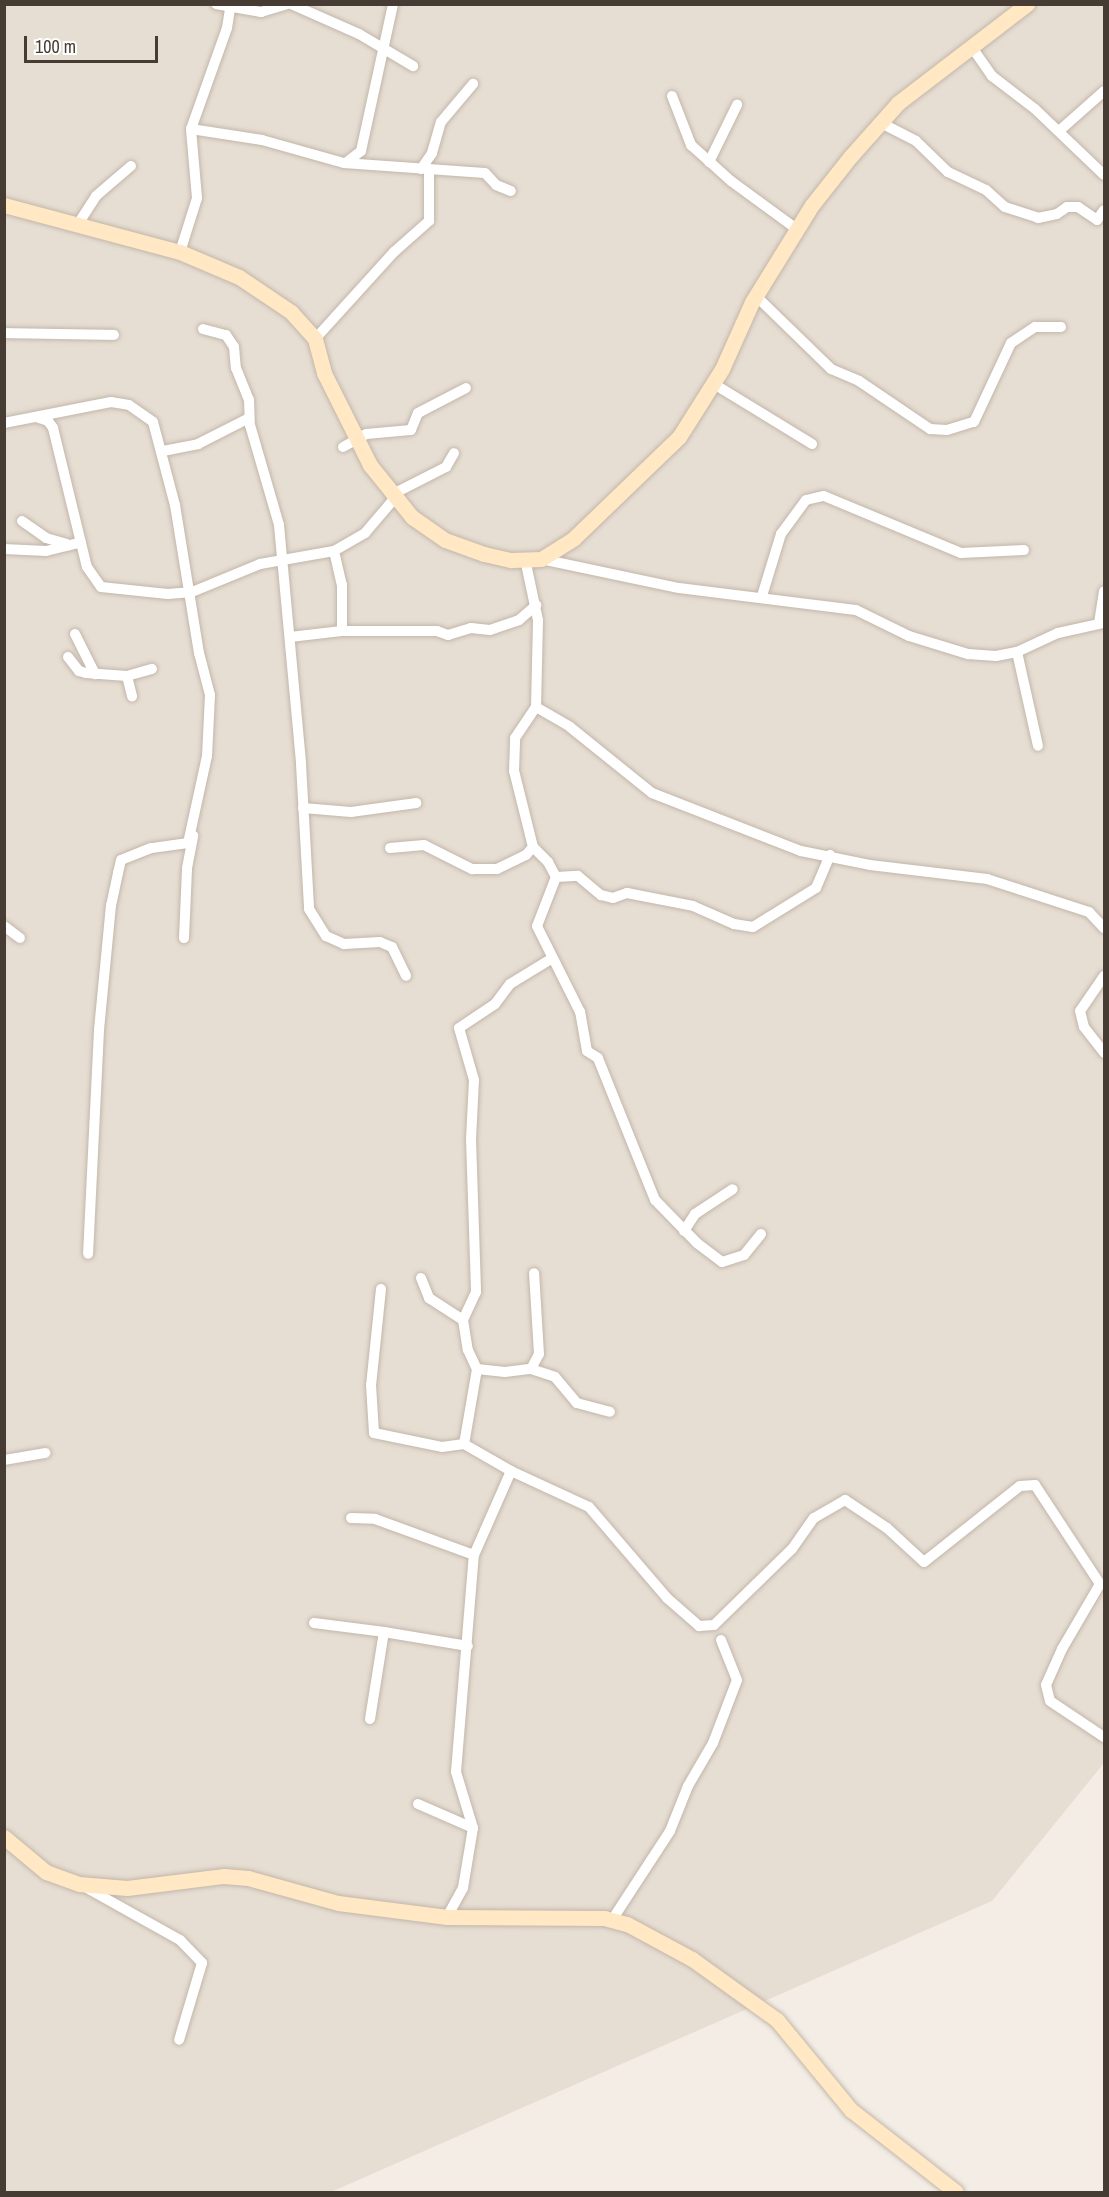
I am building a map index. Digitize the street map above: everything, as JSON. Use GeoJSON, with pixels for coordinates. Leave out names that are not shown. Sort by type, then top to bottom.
{"type":"FeatureCollection","features":[{"type":"Feature","properties":{"kind":"street"},"geometry":{"type":"LineString","coordinates":[[216,4],[261,12],[289,4],[382,46],[413,66]]}},
{"type":"Feature","properties":{"kind":"street"},"geometry":{"type":"LineString","coordinates":[[344,164],[356,159],[361,151],[382,46],[393,4]]}},
{"type":"Feature","properties":{"kind":"street"},"geometry":{"type":"LineString","coordinates":[[541,559],[574,538],[679,437],[714,384],[756,296],[812,205],[898,103],[1027,4]]}},
{"type":"Feature","properties":{"kind":"street"},"geometry":{"type":"LineString","coordinates":[[180,252],[197,198],[191,129],[231,7]]}},
{"type":"Feature","properties":{"kind":"street"},"geometry":{"type":"LineString","coordinates":[[970,46],[992,76],[1059,131],[1104,175]]}},
{"type":"Feature","properties":{"kind":"street"},"geometry":{"type":"LineString","coordinates":[[315,339],[394,252],[429,220],[425,169],[441,122],[473,84]]}},
{"type":"Feature","properties":{"kind":"street"},"geometry":{"type":"LineString","coordinates":[[1059,131],[1104,91]]}},
{"type":"Feature","properties":{"kind":"street"},"geometry":{"type":"LineString","coordinates":[[672,96],[691,146],[798,230]]}},
{"type":"Feature","properties":{"kind":"street"},"geometry":{"type":"LineString","coordinates":[[709,162],[737,105]]}},
{"type":"Feature","properties":{"kind":"street"},"geometry":{"type":"LineString","coordinates":[[881,123],[916,141],[948,172],[986,190],[1005,207],[1038,218],[1057,214],[1067,207],[1078,207],[1097,220],[1104,210]]}},
{"type":"Feature","properties":{"kind":"street"},"geometry":{"type":"LineString","coordinates":[[191,129],[262,140],[344,164],[485,173],[496,185],[511,191]]}},
{"type":"Feature","properties":{"kind":"street"},"geometry":{"type":"LineString","coordinates":[[78,224],[96,196],[131,166]]}},
{"type":"Feature","properties":{"kind":"street"},"geometry":{"type":"LineString","coordinates":[[4,205],[180,252],[239,277],[291,312],[315,339],[324,373],[349,443],[393,497],[445,540],[484,554],[541,559],[679,588],[762,596],[856,610],[909,636],[968,654],[996,656],[1017,652],[1058,633],[1102,623],[1104,591]]}},
{"type":"Feature","properties":{"kind":"street"},"geometry":{"type":"LineString","coordinates":[[756,296],[831,369],[860,381],[930,429],[947,430],[974,422],[1011,343],[1035,327],[1061,327]]}},
{"type":"Feature","properties":{"kind":"street"},"geometry":{"type":"LineString","coordinates":[[203,329],[232,341],[236,368],[249,400],[249,418],[279,525],[280,559],[290,637],[309,909],[326,936],[344,944],[380,942],[392,946],[406,976]]}},
{"type":"Feature","properties":{"kind":"street"},"geometry":{"type":"LineString","coordinates":[[4,333],[114,335]]}},
{"type":"Feature","properties":{"kind":"street"},"geometry":{"type":"LineString","coordinates":[[714,384],[812,444]]}},
{"type":"Feature","properties":{"kind":"street"},"geometry":{"type":"LineString","coordinates":[[349,443],[376,432],[404,433],[411,430],[418,413],[466,388]]}},
{"type":"Feature","properties":{"kind":"street"},"geometry":{"type":"LineString","coordinates":[[4,423],[111,402],[129,405],[153,422],[192,592],[199,653],[210,695],[211,723],[186,868],[184,938]]}},
{"type":"Feature","properties":{"kind":"street"},"geometry":{"type":"LineString","coordinates":[[36,417],[48,421],[53,428],[90,573],[101,587],[168,594],[192,592],[260,564],[334,551],[365,533],[393,497],[446,467],[454,453]]}},
{"type":"Feature","properties":{"kind":"street"},"geometry":{"type":"LineString","coordinates":[[163,451],[198,444],[249,418]]}},
{"type":"Feature","properties":{"kind":"street"},"geometry":{"type":"LineString","coordinates":[[762,596],[781,534],[806,500],[824,496],[961,553],[1024,550]]}},
{"type":"Feature","properties":{"kind":"street"},"geometry":{"type":"LineString","coordinates":[[22,521],[46,538],[67,544]]}},
{"type":"Feature","properties":{"kind":"street"},"geometry":{"type":"LineString","coordinates":[[4,549],[46,550],[81,542]]}},
{"type":"Feature","properties":{"kind":"street"},"geometry":{"type":"LineString","coordinates":[[334,551],[342,585],[342,631]]}},
{"type":"Feature","properties":{"kind":"street"},"geometry":{"type":"LineString","coordinates":[[525,559],[536,605],[539,655],[536,707],[515,738],[514,771],[532,847],[548,862],[556,877],[537,926],[551,959],[580,1012],[587,1051],[597,1058],[655,1200],[684,1231],[722,1262],[744,1255],[761,1234]]}},
{"type":"Feature","properties":{"kind":"street"},"geometry":{"type":"LineString","coordinates":[[290,637],[342,631],[437,631],[448,635],[471,628],[490,630],[519,620],[536,605]]}},
{"type":"Feature","properties":{"kind":"street"},"geometry":{"type":"LineString","coordinates":[[75,634],[95,674]]}},
{"type":"Feature","properties":{"kind":"street"},"geometry":{"type":"LineString","coordinates":[[1017,652],[1038,746]]}},
{"type":"Feature","properties":{"kind":"street"},"geometry":{"type":"LineString","coordinates":[[68,657],[79,671],[95,674],[127,676],[152,669]]}},
{"type":"Feature","properties":{"kind":"street"},"geometry":{"type":"LineString","coordinates":[[127,676],[132,696]]}},
{"type":"Feature","properties":{"kind":"street"},"geometry":{"type":"LineString","coordinates":[[536,707],[570,727],[652,793],[801,850],[870,865],[987,879],[1089,912],[1104,928]]}},
{"type":"Feature","properties":{"kind":"street"},"geometry":{"type":"LineString","coordinates":[[303,808],[351,812],[416,803]]}},
{"type":"Feature","properties":{"kind":"street"},"geometry":{"type":"LineString","coordinates":[[88,1254],[99,1030],[111,905],[121,860],[151,848],[188,843],[194,830]]}},
{"type":"Feature","properties":{"kind":"street"},"geometry":{"type":"LineString","coordinates":[[390,848],[424,845],[472,869],[497,869],[526,855],[532,847]]}},
{"type":"Feature","properties":{"kind":"street"},"geometry":{"type":"LineString","coordinates":[[556,877],[578,876],[601,895],[614,898],[627,893],[693,906],[734,924],[753,927],[816,888],[830,855]]}},
{"type":"Feature","properties":{"kind":"street"},"geometry":{"type":"LineString","coordinates":[[4,926],[20,938]]}},
{"type":"Feature","properties":{"kind":"street"},"geometry":{"type":"LineString","coordinates":[[464,1444],[477,1369],[468,1350],[463,1320],[476,1292],[471,1139],[474,1080],[459,1028],[495,1004],[510,984],[551,959]]}},
{"type":"Feature","properties":{"kind":"street"},"geometry":{"type":"LineString","coordinates":[[1104,976],[1080,1011],[1084,1027],[1104,1053]]}},
{"type":"Feature","properties":{"kind":"street"},"geometry":{"type":"LineString","coordinates":[[684,1231],[695,1214],[733,1189]]}},
{"type":"Feature","properties":{"kind":"street"},"geometry":{"type":"LineString","coordinates":[[531,1369],[539,1354],[534,1273]]}},
{"type":"Feature","properties":{"kind":"street"},"geometry":{"type":"LineString","coordinates":[[421,1278],[429,1298],[463,1320]]}},
{"type":"Feature","properties":{"kind":"street"},"geometry":{"type":"LineString","coordinates":[[381,1289],[371,1385],[374,1433],[442,1447],[464,1444],[511,1470],[590,1508],[667,1599],[699,1626],[714,1625],[792,1550],[814,1518],[845,1500],[886,1528],[924,1562],[1020,1486],[1035,1485],[1102,1583],[1046,1684],[1050,1701],[1104,1737]]}},
{"type":"Feature","properties":{"kind":"street"},"geometry":{"type":"LineString","coordinates":[[477,1369],[505,1372],[531,1369],[555,1377],[577,1403],[610,1412]]}},
{"type":"Feature","properties":{"kind":"street"},"geometry":{"type":"LineString","coordinates":[[4,1460],[45,1453]]}},
{"type":"Feature","properties":{"kind":"street"},"geometry":{"type":"LineString","coordinates":[[447,1917],[463,1888],[473,1828],[456,1772],[474,1556],[511,1470]]}},
{"type":"Feature","properties":{"kind":"street"},"geometry":{"type":"LineString","coordinates":[[351,1518],[375,1519],[474,1556]]}},
{"type":"Feature","properties":{"kind":"street"},"geometry":{"type":"LineString","coordinates":[[314,1623],[468,1646]]}},
{"type":"Feature","properties":{"kind":"street"},"geometry":{"type":"LineString","coordinates":[[370,1719],[384,1632]]}},
{"type":"Feature","properties":{"kind":"street"},"geometry":{"type":"LineString","coordinates":[[612,1920],[662,1845],[693,1775],[712,1743],[736,1680],[721,1640]]}},
{"type":"Feature","properties":{"kind":"street"},"geometry":{"type":"LineString","coordinates":[[418,1804],[473,1828]]}},
{"type":"Feature","properties":{"kind":"street"},"geometry":{"type":"LineString","coordinates":[[4,1837],[46,1872],[79,1884],[180,1940],[202,1963],[179,2040]]}},
{"type":"Feature","properties":{"kind":"street"},"geometry":{"type":"LineString","coordinates":[[79,1884],[127,1888],[224,1876],[248,1878],[338,1903],[447,1917],[612,1920],[627,1924],[692,1959],[777,2020],[851,2110],[956,2193]]}},
{"type":"Feature","properties":{"kind":"shaded area"},"geometry":{"type":"Polygon","coordinates":[[[5,5],[1104,5],[1104,1763],[992,1901],[331,2192],[5,2192],[5,5]]]}}]}
